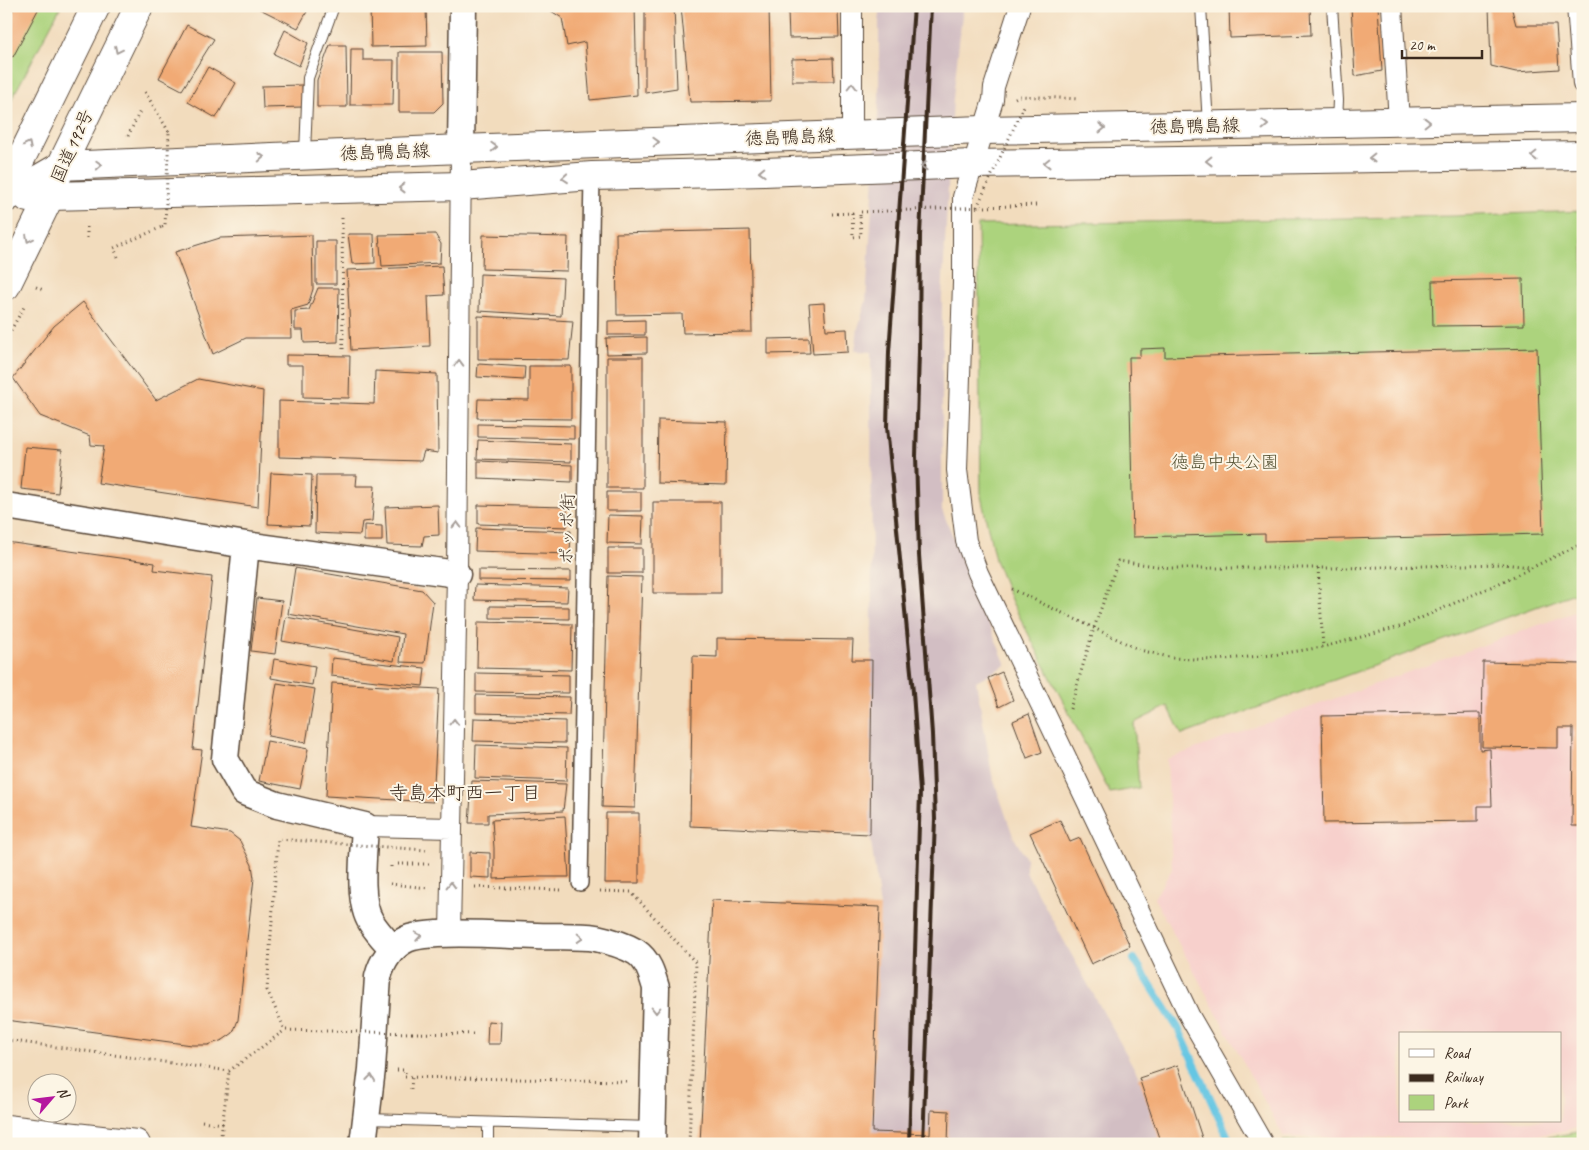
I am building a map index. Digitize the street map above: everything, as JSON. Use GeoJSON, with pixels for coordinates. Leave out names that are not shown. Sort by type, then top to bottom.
{"type":"FeatureCollection","features":[{"type":"Feature","properties":{"kind":"main road"},"geometry":{"type":"LineString","coordinates":[[6,189],[96,6]]}},
{"type":"Feature","properties":{"kind":"main road","name":"国道192号"},"geometry":{"type":"LineString","coordinates":[[6,286],[50,196],[61,166],[139,6]]}},
{"type":"Feature","properties":{"kind":"main road","name":"徳島鴨島線"},"geometry":{"type":"LineString","coordinates":[[6,200],[61,166],[304,155],[983,130],[1583,118]]}},
{"type":"Feature","properties":{"kind":"main road","name":"徳島鴨島線"},"geometry":{"type":"LineString","coordinates":[[6,200],[50,196],[461,186],[592,176],[973,164],[1583,155]]}},
{"type":"Feature","properties":{"kind":"main road"},"geometry":{"type":"LineString","coordinates":[[6,1129],[136,1144]]}},
{"type":"Feature","properties":{"kind":"street"},"geometry":{"type":"LineString","coordinates":[[450,933],[457,574],[463,6]]}},
{"type":"Feature","properties":{"kind":"street"},"geometry":{"type":"LineString","coordinates":[[852,6],[852,135]]}},
{"type":"Feature","properties":{"kind":"street"},"geometry":{"type":"LineString","coordinates":[[1020,6],[994,87],[992,100],[963,197],[963,283],[956,470],[966,541],[978,573],[1190,1017],[1263,1144]]}},
{"type":"Feature","properties":{"kind":"street"},"geometry":{"type":"LineString","coordinates":[[1392,6],[1399,122]]}},
{"type":"Feature","properties":{"kind":"street"},"geometry":{"type":"LineString","coordinates":[[1577,6],[1583,84]]}},
{"type":"Feature","properties":{"kind":"street","name":"ポッポ街"},"geometry":{"type":"LineString","coordinates":[[580,883],[592,176]]}},
{"type":"Feature","properties":{"kind":"street"},"geometry":{"type":"LineString","coordinates":[[6,506],[246,545],[457,574]]}},
{"type":"Feature","properties":{"kind":"street"},"geometry":{"type":"LineString","coordinates":[[246,545],[225,759],[244,792],[277,805],[365,826],[452,828]]}},
{"type":"Feature","properties":{"kind":"street"},"geometry":{"type":"LineString","coordinates":[[365,826],[364,905],[370,922],[393,949]]}},
{"type":"Feature","properties":{"kind":"street"},"geometry":{"type":"LineString","coordinates":[[364,1131],[372,1069],[378,977],[381,965],[393,949],[408,938],[450,933],[595,938],[623,946],[637,953],[647,963],[656,988],[652,1135]]}},
{"type":"Feature","properties":{"kind":"lane"},"geometry":{"type":"LineString","coordinates":[[304,155],[308,78],[334,6]]}},
{"type":"Feature","properties":{"kind":"lane"},"geometry":{"type":"LineString","coordinates":[[1202,6],[1208,126]]}},
{"type":"Feature","properties":{"kind":"lane"},"geometry":{"type":"LineString","coordinates":[[1332,6],[1338,100],[1337,123]]}},
{"type":"Feature","properties":{"kind":"lane"},"geometry":{"type":"LineString","coordinates":[[364,1131],[488,1123],[652,1135]]}},
{"type":"Feature","properties":{"kind":"lane"},"geometry":{"type":"LineString","coordinates":[[488,1123],[488,1144]]}},
{"type":"Feature","properties":{"kind":"path"},"geometry":{"type":"LineString","coordinates":[[118,257],[114,248],[165,226],[169,132],[144,92]]}},
{"type":"Feature","properties":{"kind":"path"},"geometry":{"type":"LineString","coordinates":[[1008,100],[1019,96],[1082,99]]}},
{"type":"Feature","properties":{"kind":"path"},"geometry":{"type":"LineString","coordinates":[[977,207],[1024,106],[1026,106]]}},
{"type":"Feature","properties":{"kind":"path"},"geometry":{"type":"LineString","coordinates":[[130,132],[140,111]]}},
{"type":"Feature","properties":{"kind":"path"},"geometry":{"type":"LineString","coordinates":[[832,214],[852,213],[853,237],[861,236],[860,212],[1038,206]]}},
{"type":"Feature","properties":{"kind":"path"},"geometry":{"type":"LineString","coordinates":[[342,218],[343,348]]}},
{"type":"Feature","properties":{"kind":"path"},"geometry":{"type":"LineString","coordinates":[[87,222],[87,238]]}},
{"type":"Feature","properties":{"kind":"path"},"geometry":{"type":"LineString","coordinates":[[6,339],[22,310]]}},
{"type":"Feature","properties":{"kind":"path"},"geometry":{"type":"LineString","coordinates":[[978,573],[1140,650],[1173,658],[1213,660],[1274,655],[1323,647],[1404,626],[1583,543]]}},
{"type":"Feature","properties":{"kind":"path"},"geometry":{"type":"LineString","coordinates":[[1059,744],[1094,628],[1118,561],[1171,568],[1318,568],[1502,564],[1531,567]]}},
{"type":"Feature","properties":{"kind":"path"},"geometry":{"type":"LineString","coordinates":[[1318,568],[1323,647]]}},
{"type":"Feature","properties":{"kind":"path"},"geometry":{"type":"LineString","coordinates":[[285,1030],[268,990],[278,839],[426,850]]}},
{"type":"Feature","properties":{"kind":"path"},"geometry":{"type":"LineString","coordinates":[[391,864],[424,865]]}},
{"type":"Feature","properties":{"kind":"path"},"geometry":{"type":"LineString","coordinates":[[390,884],[432,888]]}},
{"type":"Feature","properties":{"kind":"path"},"geometry":{"type":"LineString","coordinates":[[6,1040],[229,1071],[285,1030],[477,1034]]}},
{"type":"Feature","properties":{"kind":"path"},"geometry":{"type":"LineString","coordinates":[[397,1070],[405,1070],[405,1077],[626,1081]]}},
{"type":"Feature","properties":{"kind":"path"},"geometry":{"type":"LineString","coordinates":[[220,1144],[229,1071]]}},
{"type":"Feature","properties":{"kind":"path"},"geometry":{"type":"LineString","coordinates":[[412,1077],[412,1089]]}},
{"type":"Feature","properties":{"kind":"path"},"geometry":{"type":"LineString","coordinates":[[202,1122],[223,1124]]}},
{"type":"Feature","properties":{"kind":"shaded area"},"geometry":{"type":"Polygon","coordinates":[[[879,6],[963,6],[953,98],[942,297],[942,510],[1006,665],[976,681],[992,775],[1013,836],[1026,858],[1026,872],[1139,1077],[1178,1065],[1204,1144],[872,1144],[880,907],[870,834],[872,660],[871,352],[855,351],[858,328],[866,301],[879,99],[879,6]]]}},
{"type":"Feature","properties":{"kind":"shaded area"},"geometry":{"type":"Polygon","coordinates":[[[1583,609],[1583,1127],[1517,1139],[1284,1137],[1154,898],[1172,869],[1167,759],[1583,609]]]}},
{"type":"Feature","properties":{"kind":"green space"},"geometry":{"type":"Polygon","coordinates":[[[6,6],[61,6],[6,110],[6,6]]]}},
{"type":"Feature","properties":{"kind":"green space","name":"徳島中央公園"},"geometry":{"type":"Polygon","coordinates":[[[1583,211],[1583,590],[1182,735],[1168,706],[1134,723],[1139,788],[1110,793],[1012,602],[995,560],[981,496],[978,225],[1453,216],[1583,211]]]}},
{"type":"Feature","properties":{"kind":"green space"},"geometry":{"type":"Polygon","coordinates":[[[1583,1131],[1583,1144],[1281,1144],[1283,1141],[1516,1143],[1583,1131]]]}},
{"type":"Feature","properties":{"kind":"building"},"geometry":{"type":"Polygon","coordinates":[[[15,6],[40,6],[13,57],[6,53],[6,22],[15,6]]]}},
{"type":"Feature","properties":{"kind":"building"},"geometry":{"type":"Polygon","coordinates":[[[254,6],[310,6],[298,28],[254,6]]]}},
{"type":"Feature","properties":{"kind":"building"},"geometry":{"type":"Polygon","coordinates":[[[370,6],[426,6],[427,46],[371,47],[370,6]]]}},
{"type":"Feature","properties":{"kind":"building"},"geometry":{"type":"Polygon","coordinates":[[[548,6],[635,6],[637,95],[590,100],[585,42],[567,46],[562,18],[548,9],[548,6]]]}},
{"type":"Feature","properties":{"kind":"building"},"geometry":{"type":"Polygon","coordinates":[[[645,6],[674,6],[677,88],[645,93],[645,6]]]}},
{"type":"Feature","properties":{"kind":"building"},"geometry":{"type":"Polygon","coordinates":[[[681,6],[769,6],[771,101],[690,102],[681,6]]]}},
{"type":"Feature","properties":{"kind":"building"},"geometry":{"type":"Polygon","coordinates":[[[1229,6],[1310,6],[1311,35],[1230,38],[1229,6]]]}},
{"type":"Feature","properties":{"kind":"building"},"geometry":{"type":"Polygon","coordinates":[[[1351,6],[1378,6],[1382,71],[1355,76],[1351,6]]]}},
{"type":"Feature","properties":{"kind":"building"},"geometry":{"type":"Polygon","coordinates":[[[1489,6],[1511,6],[1516,25],[1556,25],[1559,69],[1516,72],[1491,66],[1489,6]]]}},
{"type":"Feature","properties":{"kind":"building"},"geometry":{"type":"Polygon","coordinates":[[[838,11],[839,37],[789,38],[788,12],[838,11]]]}},
{"type":"Feature","properties":{"kind":"building"},"geometry":{"type":"Polygon","coordinates":[[[187,25],[214,39],[182,90],[159,78],[187,25]]]}},
{"type":"Feature","properties":{"kind":"building"},"geometry":{"type":"Polygon","coordinates":[[[285,30],[308,43],[299,66],[274,54],[285,30]]]}},
{"type":"Feature","properties":{"kind":"building"},"geometry":{"type":"Polygon","coordinates":[[[330,45],[346,45],[347,107],[317,107],[317,80],[330,45]]]}},
{"type":"Feature","properties":{"kind":"building"},"geometry":{"type":"Polygon","coordinates":[[[351,49],[363,49],[363,60],[394,60],[393,105],[350,105],[351,49]]]}},
{"type":"Feature","properties":{"kind":"building"},"geometry":{"type":"Polygon","coordinates":[[[399,52],[442,52],[443,103],[434,112],[399,112],[399,52]]]}},
{"type":"Feature","properties":{"kind":"building"},"geometry":{"type":"Polygon","coordinates":[[[833,58],[834,81],[792,81],[792,59],[833,58]]]}},
{"type":"Feature","properties":{"kind":"building"},"geometry":{"type":"Polygon","coordinates":[[[208,67],[236,83],[216,118],[188,102],[208,67]]]}},
{"type":"Feature","properties":{"kind":"building"},"geometry":{"type":"Polygon","coordinates":[[[302,85],[303,107],[263,108],[262,86],[302,85]]]}},
{"type":"Feature","properties":{"kind":"building"},"geometry":{"type":"Polygon","coordinates":[[[750,230],[752,332],[683,333],[682,314],[617,315],[616,233],[750,230]]]}},
{"type":"Feature","properties":{"kind":"building"},"geometry":{"type":"Polygon","coordinates":[[[348,234],[374,234],[375,263],[352,264],[348,234]]]}},
{"type":"Feature","properties":{"kind":"building"},"geometry":{"type":"Polygon","coordinates":[[[435,234],[441,244],[440,263],[382,266],[379,235],[435,234]]]}},
{"type":"Feature","properties":{"kind":"building"},"geometry":{"type":"Polygon","coordinates":[[[312,235],[313,289],[308,305],[291,310],[292,338],[246,338],[213,354],[175,252],[220,238],[312,235]]]}},
{"type":"Feature","properties":{"kind":"building"},"geometry":{"type":"Polygon","coordinates":[[[483,235],[568,237],[567,271],[482,269],[483,235]]]}},
{"type":"Feature","properties":{"kind":"building"},"geometry":{"type":"Polygon","coordinates":[[[316,241],[336,241],[336,284],[316,284],[316,241]]]}},
{"type":"Feature","properties":{"kind":"building"},"geometry":{"type":"Polygon","coordinates":[[[442,266],[444,295],[428,296],[430,346],[351,350],[347,270],[442,266]]]}},
{"type":"Feature","properties":{"kind":"building"},"geometry":{"type":"Polygon","coordinates":[[[480,274],[563,278],[561,316],[479,311],[480,274]]]}},
{"type":"Feature","properties":{"kind":"building"},"geometry":{"type":"Polygon","coordinates":[[[1523,279],[1524,325],[1433,326],[1432,281],[1523,279]]]}},
{"type":"Feature","properties":{"kind":"building"},"geometry":{"type":"Polygon","coordinates":[[[318,288],[339,288],[338,342],[304,343],[303,330],[295,330],[295,311],[309,310],[318,288]]]}},
{"type":"Feature","properties":{"kind":"building"},"geometry":{"type":"Polygon","coordinates":[[[83,302],[156,400],[198,379],[263,391],[258,507],[98,483],[104,446],[91,445],[90,436],[40,416],[13,378],[54,326],[83,302]]]}},
{"type":"Feature","properties":{"kind":"building"},"geometry":{"type":"Polygon","coordinates":[[[824,303],[826,330],[847,329],[848,352],[813,354],[809,304],[824,303]]]}},
{"type":"Feature","properties":{"kind":"building"},"geometry":{"type":"Polygon","coordinates":[[[478,316],[573,321],[569,360],[478,359],[478,316]]]}},
{"type":"Feature","properties":{"kind":"building"},"geometry":{"type":"Polygon","coordinates":[[[645,320],[645,335],[608,335],[608,321],[645,320]]]}},
{"type":"Feature","properties":{"kind":"building"},"geometry":{"type":"Polygon","coordinates":[[[647,337],[647,353],[607,354],[606,338],[647,337]]]}},
{"type":"Feature","properties":{"kind":"building"},"geometry":{"type":"Polygon","coordinates":[[[809,338],[810,353],[768,354],[768,339],[809,338]]]}},
{"type":"Feature","properties":{"kind":"building"},"geometry":{"type":"Polygon","coordinates":[[[1165,348],[1165,357],[1537,348],[1543,534],[1265,541],[1265,534],[1133,537],[1129,357],[1140,357],[1140,349],[1165,348]]]}},
{"type":"Feature","properties":{"kind":"building"},"geometry":{"type":"Polygon","coordinates":[[[286,355],[350,356],[349,398],[303,397],[303,365],[286,365],[286,355]]]}},
{"type":"Feature","properties":{"kind":"building"},"geometry":{"type":"Polygon","coordinates":[[[607,357],[643,357],[643,488],[607,488],[607,357]]]}},
{"type":"Feature","properties":{"kind":"building"},"geometry":{"type":"Polygon","coordinates":[[[478,364],[525,367],[524,380],[477,377],[478,364]]]}},
{"type":"Feature","properties":{"kind":"building"},"geometry":{"type":"Polygon","coordinates":[[[529,366],[571,366],[571,419],[477,418],[478,399],[529,400],[529,366]]]}},
{"type":"Feature","properties":{"kind":"building"},"geometry":{"type":"Polygon","coordinates":[[[375,371],[437,374],[438,453],[424,451],[421,461],[279,457],[279,401],[374,404],[375,371]]]}},
{"type":"Feature","properties":{"kind":"building"},"geometry":{"type":"Polygon","coordinates":[[[658,420],[727,422],[726,485],[657,483],[658,420]]]}},
{"type":"Feature","properties":{"kind":"building"},"geometry":{"type":"Polygon","coordinates":[[[478,424],[574,426],[574,439],[478,437],[478,424]]]}},
{"type":"Feature","properties":{"kind":"building"},"geometry":{"type":"Polygon","coordinates":[[[478,440],[571,444],[571,462],[477,459],[478,440]]]}},
{"type":"Feature","properties":{"kind":"building"},"geometry":{"type":"Polygon","coordinates":[[[25,447],[62,450],[58,493],[21,489],[25,447]]]}},
{"type":"Feature","properties":{"kind":"building"},"geometry":{"type":"Polygon","coordinates":[[[478,461],[572,465],[572,482],[478,478],[478,461]]]}},
{"type":"Feature","properties":{"kind":"building"},"geometry":{"type":"Polygon","coordinates":[[[271,473],[312,475],[310,526],[268,524],[271,473]]]}},
{"type":"Feature","properties":{"kind":"building"},"geometry":{"type":"Polygon","coordinates":[[[316,475],[357,475],[356,486],[375,486],[372,521],[362,522],[360,535],[315,533],[316,475]]]}},
{"type":"Feature","properties":{"kind":"building"},"geometry":{"type":"Polygon","coordinates":[[[607,492],[641,492],[641,511],[607,511],[607,492]]]}},
{"type":"Feature","properties":{"kind":"building"},"geometry":{"type":"Polygon","coordinates":[[[653,502],[721,502],[721,593],[653,593],[653,502]]]}},
{"type":"Feature","properties":{"kind":"building"},"geometry":{"type":"Polygon","coordinates":[[[438,505],[439,535],[424,536],[422,546],[387,545],[385,507],[438,505]]]}},
{"type":"Feature","properties":{"kind":"building"},"geometry":{"type":"Polygon","coordinates":[[[478,505],[567,507],[567,527],[478,524],[478,505]]]}},
{"type":"Feature","properties":{"kind":"building"},"geometry":{"type":"Polygon","coordinates":[[[608,515],[643,516],[642,544],[607,543],[608,515]]]}},
{"type":"Feature","properties":{"kind":"building"},"geometry":{"type":"Polygon","coordinates":[[[364,525],[382,526],[382,541],[364,541],[364,525]]]}},
{"type":"Feature","properties":{"kind":"building"},"geometry":{"type":"Polygon","coordinates":[[[476,528],[571,531],[570,554],[475,551],[476,528]]]}},
{"type":"Feature","properties":{"kind":"building"},"geometry":{"type":"Polygon","coordinates":[[[6,542],[155,563],[154,570],[212,577],[193,749],[202,750],[191,827],[230,833],[240,841],[252,865],[254,878],[238,1020],[233,1033],[223,1040],[208,1045],[192,1045],[6,1020],[6,542]]]}},
{"type":"Feature","properties":{"kind":"building"},"geometry":{"type":"Polygon","coordinates":[[[608,548],[642,548],[642,573],[608,573],[608,548]]]}},
{"type":"Feature","properties":{"kind":"building"},"geometry":{"type":"Polygon","coordinates":[[[295,568],[422,590],[433,602],[425,663],[400,662],[403,634],[288,614],[295,568]]]}},
{"type":"Feature","properties":{"kind":"building"},"geometry":{"type":"Polygon","coordinates":[[[478,570],[571,571],[571,581],[478,580],[478,570]]]}},
{"type":"Feature","properties":{"kind":"building"},"geometry":{"type":"Polygon","coordinates":[[[608,576],[642,577],[635,808],[602,807],[608,576]]]}},
{"type":"Feature","properties":{"kind":"building"},"geometry":{"type":"Polygon","coordinates":[[[475,585],[568,588],[567,602],[474,600],[475,585]]]}},
{"type":"Feature","properties":{"kind":"building"},"geometry":{"type":"Polygon","coordinates":[[[257,598],[282,601],[275,654],[251,651],[257,598]]]}},
{"type":"Feature","properties":{"kind":"building"},"geometry":{"type":"Polygon","coordinates":[[[490,606],[569,607],[569,619],[490,618],[490,606]]]}},
{"type":"Feature","properties":{"kind":"building"},"geometry":{"type":"Polygon","coordinates":[[[286,617],[398,637],[394,661],[282,641],[286,617]]]}},
{"type":"Feature","properties":{"kind":"building"},"geometry":{"type":"Polygon","coordinates":[[[478,622],[572,624],[571,670],[477,668],[478,622]]]}},
{"type":"Feature","properties":{"kind":"building"},"geometry":{"type":"Polygon","coordinates":[[[717,638],[853,640],[852,660],[872,660],[870,834],[690,826],[693,656],[717,657],[717,638]]]}},
{"type":"Feature","properties":{"kind":"building"},"geometry":{"type":"Polygon","coordinates":[[[332,658],[425,668],[423,686],[331,676],[332,658]]]}},
{"type":"Feature","properties":{"kind":"building"},"geometry":{"type":"Polygon","coordinates":[[[274,659],[315,666],[312,685],[271,678],[274,659]]]}},
{"type":"Feature","properties":{"kind":"building"},"geometry":{"type":"Polygon","coordinates":[[[1483,662],[1583,664],[1583,826],[1572,826],[1573,728],[1558,728],[1558,748],[1482,747],[1483,662]]]}},
{"type":"Feature","properties":{"kind":"building"},"geometry":{"type":"Polygon","coordinates":[[[1002,672],[1013,700],[999,707],[988,678],[1002,672]]]}},
{"type":"Feature","properties":{"kind":"building"},"geometry":{"type":"Polygon","coordinates":[[[476,673],[569,675],[569,693],[476,692],[476,673]]]}},
{"type":"Feature","properties":{"kind":"building"},"geometry":{"type":"Polygon","coordinates":[[[277,683],[315,689],[306,743],[268,736],[277,683]]]}},
{"type":"Feature","properties":{"kind":"building"},"geometry":{"type":"Polygon","coordinates":[[[332,683],[439,689],[433,802],[326,796],[332,683]]]}},
{"type":"Feature","properties":{"kind":"building"},"geometry":{"type":"Polygon","coordinates":[[[476,695],[570,697],[569,715],[476,713],[476,695]]]}},
{"type":"Feature","properties":{"kind":"building"},"geometry":{"type":"Polygon","coordinates":[[[1480,713],[1480,750],[1490,749],[1492,806],[1478,806],[1478,821],[1324,823],[1322,716],[1480,713]]]}},
{"type":"Feature","properties":{"kind":"building"},"geometry":{"type":"Polygon","coordinates":[[[1029,714],[1042,752],[1027,758],[1013,721],[1029,714]]]}},
{"type":"Feature","properties":{"kind":"building"},"geometry":{"type":"Polygon","coordinates":[[[474,718],[565,721],[565,743],[473,741],[474,718]]]}},
{"type":"Feature","properties":{"kind":"building"},"geometry":{"type":"Polygon","coordinates":[[[267,741],[308,749],[300,789],[259,781],[267,741]]]}},
{"type":"Feature","properties":{"kind":"building"},"geometry":{"type":"Polygon","coordinates":[[[476,745],[567,748],[566,781],[475,778],[476,745]]]}},
{"type":"Feature","properties":{"kind":"building"},"geometry":{"type":"Polygon","coordinates":[[[472,781],[566,784],[563,811],[488,814],[488,823],[469,823],[472,781]]]}},
{"type":"Feature","properties":{"kind":"building"},"geometry":{"type":"Polygon","coordinates":[[[606,813],[639,813],[639,883],[605,883],[606,813]]]}},
{"type":"Feature","properties":{"kind":"building"},"geometry":{"type":"Polygon","coordinates":[[[565,816],[569,877],[494,879],[492,820],[565,816]]]}},
{"type":"Feature","properties":{"kind":"building"},"geometry":{"type":"Polygon","coordinates":[[[1060,820],[1070,842],[1080,838],[1130,946],[1091,964],[1030,833],[1060,820]]]}},
{"type":"Feature","properties":{"kind":"building"},"geometry":{"type":"Polygon","coordinates":[[[470,852],[490,853],[490,878],[470,877],[470,852]]]}},
{"type":"Feature","properties":{"kind":"building"},"geometry":{"type":"Polygon","coordinates":[[[712,900],[880,907],[872,1132],[930,1134],[931,1110],[949,1111],[948,1144],[700,1144],[712,900]]]}},
{"type":"Feature","properties":{"kind":"building"},"geometry":{"type":"Polygon","coordinates":[[[488,1021],[501,1022],[500,1044],[487,1044],[488,1021]]]}},
{"type":"Feature","properties":{"kind":"building"},"geometry":{"type":"Polygon","coordinates":[[[1178,1065],[1204,1144],[1161,1144],[1139,1078],[1178,1065]]]}},
{"type":"Feature","properties":{"kind":"waterway"},"geometry":{"type":"LineString","coordinates":[[1134,959],[1178,1028],[1231,1144]]}},
{"type":"Feature","properties":{"kind":"railway"},"geometry":{"type":"LineString","coordinates":[[909,1144],[920,792],[913,692],[887,427],[889,352],[914,6]]}},
{"type":"Feature","properties":{"kind":"railway"},"geometry":{"type":"LineString","coordinates":[[923,1144],[935,819],[932,734],[919,555],[916,456],[920,235],[931,6]]}},
{"type":"Feature","properties":{"kind":"district","name":"寺島本町西一丁目"},"geometry":{"type":"Point","coordinates":[465,793]}}]}
